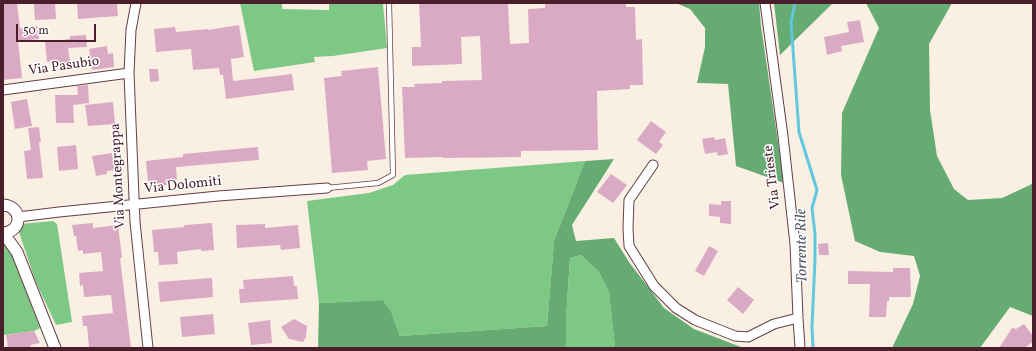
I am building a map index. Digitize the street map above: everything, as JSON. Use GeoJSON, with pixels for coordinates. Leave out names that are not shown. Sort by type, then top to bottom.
{"type":"FeatureCollection","features":[{"type":"Feature","properties":{"kind":"street","name":"Via Montegrappa"},"geometry":{"type":"LineString","coordinates":[[136,3],[132,30],[129,73],[134,205],[148,348]]}},
{"type":"Feature","properties":{"kind":"street","name":"Via Trieste"},"geometry":{"type":"LineString","coordinates":[[765,3],[796,244],[800,348]]}},
{"type":"Feature","properties":{"kind":"street","name":"Via Pasubio"},"geometry":{"type":"LineString","coordinates":[[3,90],[129,73]]}},
{"type":"Feature","properties":{"kind":"street"},"geometry":{"type":"LineString","coordinates":[[653,165],[629,200],[628,228],[629,246],[654,286],[676,308],[695,320],[735,336],[748,337],[774,324],[798,318]]}},
{"type":"Feature","properties":{"kind":"street","name":"Via Dolomiti"},"geometry":{"type":"LineString","coordinates":[[17,222],[59,212],[218,196],[327,188]]}},
{"type":"Feature","properties":{"kind":"street"},"geometry":{"type":"LineString","coordinates":[[4,204],[10,206],[17,213],[15,242],[17,252],[55,348]]}},
{"type":"Feature","properties":{"kind":"street"},"geometry":{"type":"LineString","coordinates":[[17,222],[9,233],[4,234],[17,252]]}},
{"type":"Feature","properties":{"kind":"lane"},"geometry":{"type":"LineString","coordinates":[[327,188],[378,183],[394,175],[389,3]]}},
{"type":"Feature","properties":{"kind":"green space"},"geometry":{"type":"Polygon","coordinates":[[[240,3],[282,3],[282,9],[329,10],[329,3],[383,3],[387,48],[333,56],[314,57],[315,62],[254,71],[240,3]]]}},
{"type":"Feature","properties":{"kind":"green space"},"geometry":{"type":"Polygon","coordinates":[[[676,3],[759,3],[784,183],[736,166],[728,84],[697,83],[705,47],[705,28],[690,9],[676,3]]]}},
{"type":"Feature","properties":{"kind":"green space"},"geometry":{"type":"Polygon","coordinates":[[[774,3],[833,3],[780,55],[774,3]]]}},
{"type":"Feature","properties":{"kind":"green space"},"geometry":{"type":"Polygon","coordinates":[[[866,3],[952,3],[929,44],[930,110],[937,156],[954,189],[968,200],[1002,198],[1033,183],[1033,316],[1010,307],[980,348],[892,348],[913,304],[920,276],[914,256],[880,252],[855,241],[841,175],[842,113],[879,28],[866,3]]]}},
{"type":"Feature","properties":{"kind":"green space"},"geometry":{"type":"Polygon","coordinates":[[[614,159],[572,225],[576,241],[614,238],[629,262],[664,308],[694,329],[741,347],[615,348],[609,292],[599,272],[581,255],[570,258],[566,319],[566,348],[318,348],[319,303],[383,300],[391,311],[400,336],[547,326],[554,241],[585,161],[614,159]]]}},
{"type":"Feature","properties":{"kind":"green space"},"geometry":{"type":"Polygon","coordinates":[[[585,161],[554,241],[547,326],[400,336],[391,311],[383,300],[319,303],[307,201],[369,193],[393,185],[405,175],[585,161]]]}},
{"type":"Feature","properties":{"kind":"green space"},"geometry":{"type":"Polygon","coordinates":[[[53,221],[57,224],[72,322],[56,325],[35,280],[19,232],[21,224],[53,221]]]}},
{"type":"Feature","properties":{"kind":"green space"},"geometry":{"type":"Polygon","coordinates":[[[5,237],[40,328],[34,331],[4,335],[3,238],[5,237]]]}},
{"type":"Feature","properties":{"kind":"green space"},"geometry":{"type":"Polygon","coordinates":[[[581,255],[599,272],[609,292],[615,348],[566,348],[566,319],[570,258],[581,255]]]}},
{"type":"Feature","properties":{"kind":"building"},"geometry":{"type":"Polygon","coordinates":[[[3,3],[17,3],[20,28],[38,26],[39,39],[18,41],[22,78],[3,80],[3,3]]]}},
{"type":"Feature","properties":{"kind":"building"},"geometry":{"type":"Polygon","coordinates":[[[55,3],[56,19],[35,20],[34,4],[55,3]]]}},
{"type":"Feature","properties":{"kind":"building"},"geometry":{"type":"Polygon","coordinates":[[[77,3],[117,3],[118,16],[78,19],[77,3]]]}},
{"type":"Feature","properties":{"kind":"building"},"geometry":{"type":"Polygon","coordinates":[[[419,3],[508,3],[510,44],[529,43],[528,9],[545,8],[545,3],[626,3],[626,7],[635,7],[636,40],[642,39],[643,85],[630,85],[630,89],[597,91],[598,150],[521,151],[521,157],[405,158],[402,87],[415,87],[414,84],[442,83],[442,81],[482,80],[480,36],[461,37],[462,64],[412,66],[412,47],[421,47],[419,3]]]}},
{"type":"Feature","properties":{"kind":"building"},"geometry":{"type":"Polygon","coordinates":[[[860,20],[864,42],[841,46],[842,51],[827,55],[824,37],[849,32],[847,22],[860,20]]]}},
{"type":"Feature","properties":{"kind":"building"},"geometry":{"type":"Polygon","coordinates":[[[239,25],[244,57],[231,59],[233,81],[292,74],[294,90],[226,99],[223,75],[220,75],[219,68],[193,70],[191,49],[156,52],[154,29],[175,27],[176,32],[208,30],[239,25]]]}},
{"type":"Feature","properties":{"kind":"building"},"geometry":{"type":"Polygon","coordinates":[[[86,35],[87,47],[68,48],[70,62],[54,64],[53,62],[47,62],[45,42],[70,39],[70,36],[86,35]]]}},
{"type":"Feature","properties":{"kind":"building"},"geometry":{"type":"Polygon","coordinates":[[[107,46],[108,54],[113,53],[114,67],[92,70],[89,49],[107,46]]]}},
{"type":"Feature","properties":{"kind":"building"},"geometry":{"type":"Polygon","coordinates":[[[378,67],[386,159],[367,161],[368,170],[332,173],[324,78],[342,76],[341,71],[378,67]]]}},
{"type":"Feature","properties":{"kind":"building"},"geometry":{"type":"Polygon","coordinates":[[[149,69],[158,69],[159,81],[150,82],[149,69]]]}},
{"type":"Feature","properties":{"kind":"building"},"geometry":{"type":"Polygon","coordinates":[[[88,85],[89,103],[73,105],[74,123],[56,123],[55,95],[78,95],[77,86],[88,85]]]}},
{"type":"Feature","properties":{"kind":"building"},"geometry":{"type":"Polygon","coordinates":[[[27,99],[32,126],[15,129],[11,102],[27,99]]]}},
{"type":"Feature","properties":{"kind":"building"},"geometry":{"type":"Polygon","coordinates":[[[113,102],[115,124],[88,126],[85,105],[113,102]]]}},
{"type":"Feature","properties":{"kind":"building"},"geometry":{"type":"Polygon","coordinates":[[[651,121],[666,132],[659,142],[663,145],[656,154],[637,140],[651,121]]]}},
{"type":"Feature","properties":{"kind":"building"},"geometry":{"type":"Polygon","coordinates":[[[39,127],[43,178],[27,179],[24,151],[31,150],[28,128],[39,127]]]}},
{"type":"Feature","properties":{"kind":"building"},"geometry":{"type":"Polygon","coordinates":[[[714,137],[715,140],[725,138],[728,154],[718,156],[717,152],[705,154],[702,139],[714,137]]]}},
{"type":"Feature","properties":{"kind":"building"},"geometry":{"type":"Polygon","coordinates":[[[76,145],[78,169],[59,171],[57,147],[76,145]]]}},
{"type":"Feature","properties":{"kind":"building"},"geometry":{"type":"Polygon","coordinates":[[[258,147],[259,160],[176,167],[177,180],[169,181],[170,185],[154,186],[154,183],[148,184],[146,161],[183,157],[183,154],[258,147]]]}},
{"type":"Feature","properties":{"kind":"building"},"geometry":{"type":"Polygon","coordinates":[[[112,153],[115,170],[107,171],[107,174],[96,176],[92,156],[112,153]]]}},
{"type":"Feature","properties":{"kind":"building"},"geometry":{"type":"Polygon","coordinates":[[[611,174],[627,185],[613,203],[597,192],[611,174]]]}},
{"type":"Feature","properties":{"kind":"building"},"geometry":{"type":"Polygon","coordinates":[[[721,201],[731,201],[731,224],[720,223],[720,217],[709,216],[709,204],[721,205],[721,201]]]}},
{"type":"Feature","properties":{"kind":"building"},"geometry":{"type":"Polygon","coordinates":[[[93,223],[93,228],[118,225],[122,258],[120,258],[131,348],[89,348],[87,326],[83,326],[82,316],[113,313],[111,295],[84,297],[83,285],[80,286],[79,273],[103,271],[101,252],[83,254],[83,250],[78,251],[76,236],[74,236],[72,225],[93,223]]]}},
{"type":"Feature","properties":{"kind":"building"},"geometry":{"type":"Polygon","coordinates":[[[212,223],[214,250],[201,251],[201,249],[177,252],[178,264],[159,265],[158,252],[154,252],[152,230],[184,227],[184,225],[212,223]]]}},
{"type":"Feature","properties":{"kind":"building"},"geometry":{"type":"Polygon","coordinates":[[[265,224],[265,228],[298,225],[300,248],[281,250],[280,245],[237,248],[236,225],[265,224]]]}},
{"type":"Feature","properties":{"kind":"building"},"geometry":{"type":"Polygon","coordinates":[[[828,243],[829,255],[819,255],[818,244],[828,243]]]}},
{"type":"Feature","properties":{"kind":"building"},"geometry":{"type":"Polygon","coordinates":[[[709,246],[718,251],[704,276],[695,271],[709,246]]]}},
{"type":"Feature","properties":{"kind":"building"},"geometry":{"type":"Polygon","coordinates":[[[893,268],[910,268],[911,297],[889,297],[889,301],[887,301],[886,317],[869,317],[870,284],[848,284],[848,271],[893,272],[893,268]]]}},
{"type":"Feature","properties":{"kind":"building"},"geometry":{"type":"Polygon","coordinates":[[[293,276],[294,286],[297,286],[298,299],[240,303],[239,289],[244,289],[243,280],[293,276]]]}},
{"type":"Feature","properties":{"kind":"building"},"geometry":{"type":"Polygon","coordinates":[[[212,278],[213,297],[160,302],[158,282],[212,278]]]}},
{"type":"Feature","properties":{"kind":"building"},"geometry":{"type":"Polygon","coordinates":[[[738,287],[754,300],[743,314],[727,300],[738,287]]]}},
{"type":"Feature","properties":{"kind":"building"},"geometry":{"type":"Polygon","coordinates":[[[213,314],[215,334],[182,337],[180,317],[213,314]]]}},
{"type":"Feature","properties":{"kind":"building"},"geometry":{"type":"Polygon","coordinates":[[[294,319],[307,326],[306,337],[303,342],[289,339],[281,327],[294,319]]]}},
{"type":"Feature","properties":{"kind":"building"},"geometry":{"type":"Polygon","coordinates":[[[270,320],[272,343],[251,345],[248,323],[270,320]]]}},
{"type":"Feature","properties":{"kind":"building"},"geometry":{"type":"Polygon","coordinates":[[[1024,324],[1033,336],[1033,342],[1024,348],[999,348],[1012,328],[1016,329],[1024,324]]]}},
{"type":"Feature","properties":{"kind":"building"},"geometry":{"type":"Polygon","coordinates":[[[34,331],[40,343],[30,345],[31,348],[8,348],[6,335],[34,331]]]}},
{"type":"Feature","properties":{"kind":"waterway","name":"Torrente Rile"},"geometry":{"type":"LineString","coordinates":[[795,3],[791,22],[799,132],[817,190],[812,208],[815,234],[812,327],[813,348]]}}]}
